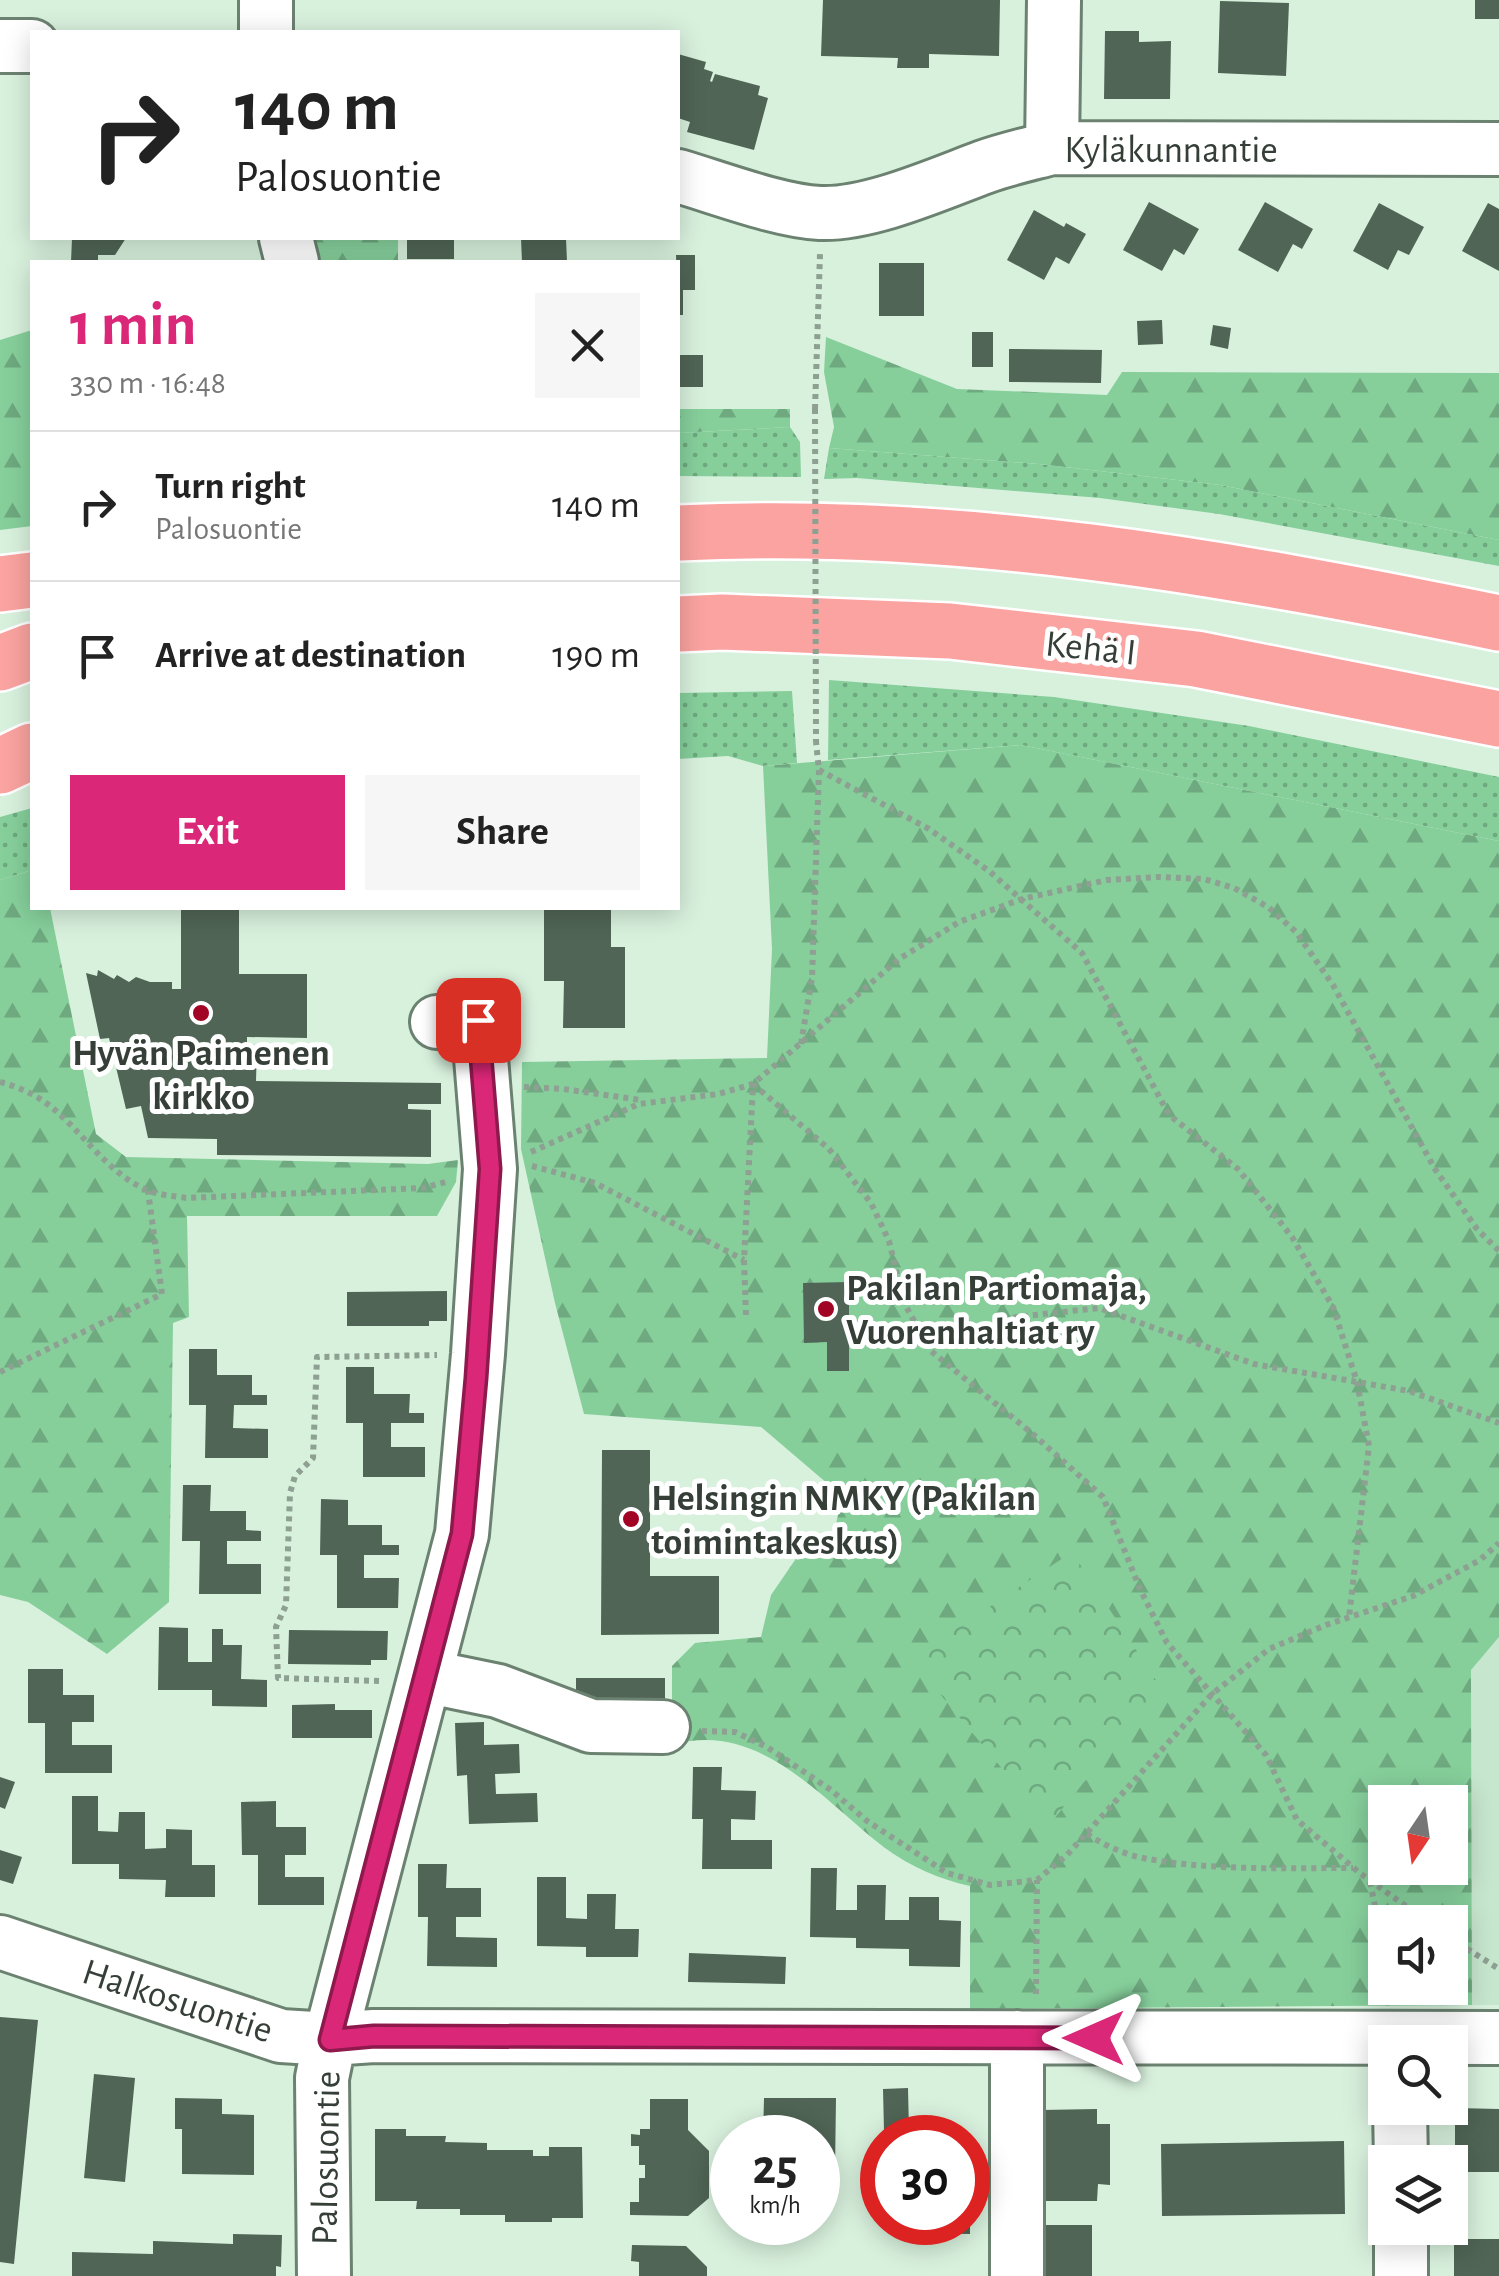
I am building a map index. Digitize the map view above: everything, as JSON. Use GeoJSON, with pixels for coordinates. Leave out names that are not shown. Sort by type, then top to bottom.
{"type":"FeatureCollection","features":[{"type":"Feature","properties":{"kind":"highway"},"geometry":{"type":"LineString","coordinates":[[693,531],[854,532],[1094,552],[1209,568],[1499,623]]}},
{"type":"Feature","properties":{"kind":"highway"},"geometry":{"type":"LineString","coordinates":[[0,584],[30,580]]}},
{"type":"Feature","properties":{"kind":"highway","name":"Kehä I"},"geometry":{"type":"LineString","coordinates":[[680,624],[722,622],[950,632],[1196,659],[1499,718]]}},
{"type":"Feature","properties":{"kind":"highway"},"geometry":{"type":"LineString","coordinates":[[0,663],[30,653]]}},
{"type":"Feature","properties":{"kind":"highway"},"geometry":{"type":"LineString","coordinates":[[0,756],[30,748]]}},
{"type":"Feature","properties":{"kind":"highway"},"geometry":{"type":"LineString","coordinates":[[0,766],[30,749]]}},
{"type":"Feature","properties":{"kind":"street"},"geometry":{"type":"LineString","coordinates":[[266,0],[266,30]]}},
{"type":"Feature","properties":{"kind":"street"},"geometry":{"type":"LineString","coordinates":[[1052,148],[1054,0]]}},
{"type":"Feature","properties":{"kind":"street"},"geometry":{"type":"LineString","coordinates":[[0,46],[30,46]]}},
{"type":"Feature","properties":{"kind":"street","name":"Kyläkunnantie"},"geometry":{"type":"LineString","coordinates":[[680,177],[777,205],[821,213],[880,204],[990,165],[1052,148],[1499,150]]}},
{"type":"Feature","properties":{"kind":"street","name":"Palosuontie"},"geometry":{"type":"LineString","coordinates":[[324,2276],[322,2078],[462,1534],[478,1354],[501,1165],[483,1085],[478,1020],[437,1022]]}},
{"type":"Feature","properties":{"kind":"street"},"geometry":{"type":"LineString","coordinates":[[424,1679],[498,1691],[591,1726],[654,1727]]}},
{"type":"Feature","properties":{"kind":"street","name":"Halkosuontie"},"geometry":{"type":"LineString","coordinates":[[0,1942],[280,2036],[330,2040],[374,2036],[1026,2025],[1368,2040]]}},
{"type":"Feature","properties":{"kind":"street"},"geometry":{"type":"LineString","coordinates":[[1017,2276],[1026,2025]]}},
{"type":"Feature","properties":{"kind":"street"},"geometry":{"type":"LineString","coordinates":[[1401,2245],[1401,2276]]}},
{"type":"Feature","properties":{"kind":"path"},"geometry":{"type":"LineString","coordinates":[[801,1044],[812,978],[819,770],[815,409],[821,213]]}},
{"type":"Feature","properties":{"kind":"path"},"geometry":{"type":"LineString","coordinates":[[819,770],[929,830],[990,871],[1082,952],[1169,1115],[1238,1169],[1292,1237],[1333,1307],[1357,1382],[1369,1446],[1349,1617]]}},
{"type":"Feature","properties":{"kind":"path"},"geometry":{"type":"LineString","coordinates":[[0,1082],[22,1088],[48,1104],[107,1162],[148,1191],[186,1198],[423,1188],[501,1165],[640,1104],[718,1094],[753,1084],[898,959],[960,922],[1022,899],[1107,880],[1204,879],[1234,888],[1268,907],[1296,932],[1334,984],[1435,1169],[1478,1229],[1499,1250]]}},
{"type":"Feature","properties":{"kind":"path"},"geometry":{"type":"LineString","coordinates":[[746,1314],[744,1260],[753,1084]]}},
{"type":"Feature","properties":{"kind":"path"},"geometry":{"type":"LineString","coordinates":[[753,1084],[828,1148],[870,1203],[889,1241],[904,1303],[931,1351],[1103,1497],[1140,1589],[1167,1643],[1266,1755],[1297,1820],[1368,1879]]}},
{"type":"Feature","properties":{"kind":"path"},"geometry":{"type":"LineString","coordinates":[[483,1085],[563,1089],[652,1102]]}},
{"type":"Feature","properties":{"kind":"path"},"geometry":{"type":"LineString","coordinates":[[501,1165],[596,1183],[744,1260]]}},
{"type":"Feature","properties":{"kind":"path"},"geometry":{"type":"LineString","coordinates":[[0,1372],[162,1294],[148,1191]]}},
{"type":"Feature","properties":{"kind":"path"},"geometry":{"type":"LineString","coordinates":[[927,1344],[1016,1317],[1099,1308],[1254,1364],[1409,1391],[1499,1422]]}},
{"type":"Feature","properties":{"kind":"path"},"geometry":{"type":"LineString","coordinates":[[424,1679],[278,1678],[276,1627],[286,1605],[290,1493],[296,1476],[314,1458],[317,1357],[478,1354]]}},
{"type":"Feature","properties":{"kind":"path"},"geometry":{"type":"LineString","coordinates":[[654,1727],[670,1738],[706,1730],[735,1732],[767,1747],[831,1790],[867,1821],[947,1873],[990,1886],[1036,1880],[1067,1855],[1212,1694],[1269,1649],[1413,1596],[1480,1560],[1499,1543]]}},
{"type":"Feature","properties":{"kind":"path"},"geometry":{"type":"LineString","coordinates":[[1086,1834],[1108,1847],[1142,1858],[1231,1867],[1354,1868]]}},
{"type":"Feature","properties":{"kind":"path"},"geometry":{"type":"LineString","coordinates":[[1026,2025],[1036,1880]]}},
{"type":"Feature","properties":{"kind":"path"},"geometry":{"type":"LineString","coordinates":[[1371,1885],[1378,1920],[1382,2012],[1390,2025]]}},
{"type":"Feature","properties":{"kind":"path"},"geometry":{"type":"LineString","coordinates":[[1376,1885],[1404,1905]]}},
{"type":"Feature","properties":{"kind":"path"},"geometry":{"type":"LineString","coordinates":[[1468,1950],[1499,1969]]}},
{"type":"Feature","properties":{"kind":"path"},"geometry":{"type":"LineString","coordinates":[[1468,1974],[1479,2025]]}},
{"type":"Feature","properties":{"kind":"shaded area"},"geometry":{"type":"Polygon","coordinates":[[[1499,1637],[1499,2005],[1472,2005],[1471,1670],[1499,1637]]]}},
{"type":"Feature","properties":{"kind":"green space"},"geometry":{"type":"Polygon","coordinates":[[[314,240],[398,240],[398,260],[318,260],[314,240]]]}},
{"type":"Feature","properties":{"kind":"green space"},"geometry":{"type":"Polygon","coordinates":[[[30,331],[30,526],[0,530],[0,340],[30,331]]]}},
{"type":"Feature","properties":{"kind":"green space"},"geometry":{"type":"Polygon","coordinates":[[[826,337],[957,389],[1107,395],[1122,372],[1499,373],[1499,540],[1220,485],[1039,464],[829,448],[834,427],[824,372],[826,337]]]}},
{"type":"Feature","properties":{"kind":"green space"},"geometry":{"type":"Polygon","coordinates":[[[680,409],[790,409],[790,427],[680,433],[680,409]]]}},
{"type":"Feature","properties":{"kind":"green space"},"geometry":{"type":"Polygon","coordinates":[[[790,427],[800,442],[801,477],[680,476],[680,433],[790,427]]]}},
{"type":"Feature","properties":{"kind":"green space"},"geometry":{"type":"Polygon","coordinates":[[[829,448],[1039,464],[1220,485],[1499,540],[1499,566],[1219,514],[1100,498],[857,478],[824,479],[829,448]]]}},
{"type":"Feature","properties":{"kind":"green space"},"geometry":{"type":"Polygon","coordinates":[[[829,680],[1054,697],[1249,726],[1499,777],[1499,841],[1021,745],[828,760],[829,680]]]}},
{"type":"Feature","properties":{"kind":"green space"},"geometry":{"type":"Polygon","coordinates":[[[792,691],[797,763],[763,766],[728,756],[680,759],[680,693],[792,691]]]}},
{"type":"Feature","properties":{"kind":"green space"},"geometry":{"type":"Polygon","coordinates":[[[1021,745],[1499,841],[1499,1637],[1471,1670],[1472,2005],[970,2009],[970,1886],[926,1872],[895,1855],[814,1788],[762,1754],[734,1744],[704,1740],[672,1745],[672,1666],[695,1643],[761,1637],[771,1595],[806,1544],[832,1543],[842,1496],[761,1427],[584,1414],[521,1149],[522,1062],[767,1058],[772,949],[763,766],[1021,745]]]}},
{"type":"Feature","properties":{"kind":"green space"},"geometry":{"type":"Polygon","coordinates":[[[30,809],[30,871],[0,880],[0,817],[30,809]]]}},
{"type":"Feature","properties":{"kind":"green space"},"geometry":{"type":"Polygon","coordinates":[[[30,871],[30,910],[50,910],[96,1134],[126,1157],[428,1164],[458,1160],[456,1182],[437,1216],[187,1216],[189,1317],[173,1323],[169,1602],[107,1654],[28,1602],[0,1595],[0,880],[30,871]]]}},
{"type":"Feature","properties":{"kind":"green space"},"geometry":{"type":"Polygon","coordinates":[[[1072,1552],[1161,1688],[1049,1825],[911,1659],[1072,1552]]]}},
{"type":"Feature","properties":{"kind":"building"},"geometry":{"type":"Polygon","coordinates":[[[823,0],[1000,0],[999,56],[929,54],[929,68],[897,68],[898,58],[821,56],[823,0]]]}},
{"type":"Feature","properties":{"kind":"building"},"geometry":{"type":"Polygon","coordinates":[[[1475,0],[1499,0],[1499,19],[1475,19],[1475,0]]]}},
{"type":"Feature","properties":{"kind":"building"},"geometry":{"type":"Polygon","coordinates":[[[1220,1],[1289,3],[1286,76],[1218,73],[1220,1]]]}},
{"type":"Feature","properties":{"kind":"building"},"geometry":{"type":"Polygon","coordinates":[[[1105,31],[1139,31],[1139,42],[1171,41],[1170,99],[1104,99],[1105,31]]]}},
{"type":"Feature","properties":{"kind":"building"},"geometry":{"type":"Polygon","coordinates":[[[680,55],[706,62],[704,69],[713,72],[712,82],[715,74],[760,86],[758,95],[768,98],[754,150],[687,132],[690,122],[680,119],[680,55]]]}},
{"type":"Feature","properties":{"kind":"building"},"geometry":{"type":"Polygon","coordinates":[[[1149,202],[1199,229],[1184,255],[1174,249],[1162,271],[1123,250],[1149,202]]]}},
{"type":"Feature","properties":{"kind":"building"},"geometry":{"type":"Polygon","coordinates":[[[1265,202],[1313,229],[1302,249],[1293,244],[1278,272],[1238,250],[1265,202]]]}},
{"type":"Feature","properties":{"kind":"building"},"geometry":{"type":"Polygon","coordinates":[[[1379,203],[1424,227],[1409,255],[1398,250],[1388,270],[1353,251],[1379,203]]]}},
{"type":"Feature","properties":{"kind":"building"},"geometry":{"type":"Polygon","coordinates":[[[1488,203],[1499,209],[1499,271],[1462,251],[1488,203]]]}},
{"type":"Feature","properties":{"kind":"building"},"geometry":{"type":"Polygon","coordinates":[[[1034,210],[1086,234],[1069,264],[1056,257],[1044,280],[1007,260],[1034,210]]]}},
{"type":"Feature","properties":{"kind":"building"},"geometry":{"type":"Polygon","coordinates":[[[72,240],[125,240],[115,255],[98,255],[98,260],[71,260],[72,240]]]}},
{"type":"Feature","properties":{"kind":"building"},"geometry":{"type":"Polygon","coordinates":[[[407,240],[454,240],[454,259],[407,259],[407,240]]]}},
{"type":"Feature","properties":{"kind":"building"},"geometry":{"type":"Polygon","coordinates":[[[521,240],[566,240],[567,260],[522,260],[521,240]]]}},
{"type":"Feature","properties":{"kind":"building"},"geometry":{"type":"Polygon","coordinates":[[[676,255],[695,255],[695,290],[683,290],[683,315],[680,260],[676,255]]]}},
{"type":"Feature","properties":{"kind":"building"},"geometry":{"type":"Polygon","coordinates":[[[879,263],[924,263],[924,316],[879,316],[879,263]]]}},
{"type":"Feature","properties":{"kind":"building"},"geometry":{"type":"Polygon","coordinates":[[[1162,320],[1163,344],[1138,345],[1137,321],[1162,320]]]}},
{"type":"Feature","properties":{"kind":"building"},"geometry":{"type":"Polygon","coordinates":[[[1213,325],[1231,328],[1228,349],[1210,345],[1213,325]]]}},
{"type":"Feature","properties":{"kind":"building"},"geometry":{"type":"Polygon","coordinates":[[[972,332],[993,332],[993,367],[972,367],[972,332]]]}},
{"type":"Feature","properties":{"kind":"building"},"geometry":{"type":"Polygon","coordinates":[[[1009,349],[1102,350],[1101,383],[1009,382],[1009,349]]]}},
{"type":"Feature","properties":{"kind":"building"},"geometry":{"type":"Polygon","coordinates":[[[680,355],[703,355],[703,387],[680,387],[680,355]]]}},
{"type":"Feature","properties":{"kind":"building","name":"Hyvän Paimenen kirkko"},"geometry":{"type":"Polygon","coordinates":[[[181,910],[239,910],[239,974],[307,974],[307,1038],[247,1037],[247,1044],[257,1045],[256,1081],[441,1083],[441,1104],[408,1104],[408,1109],[431,1110],[431,1157],[217,1155],[217,1139],[148,1138],[141,1106],[126,1109],[109,1038],[100,1039],[86,973],[97,976],[98,970],[129,982],[136,977],[150,982],[172,982],[172,989],[181,989],[181,910]]]}},
{"type":"Feature","properties":{"kind":"building"},"geometry":{"type":"Polygon","coordinates":[[[544,910],[611,910],[611,947],[625,947],[625,1028],[563,1028],[564,981],[544,981],[544,910]]]}},
{"type":"Feature","properties":{"kind":"building"},"geometry":{"type":"Polygon","coordinates":[[[849,1282],[849,1371],[827,1371],[827,1342],[804,1343],[803,1283],[849,1282]]]}},
{"type":"Feature","properties":{"kind":"building"},"geometry":{"type":"Polygon","coordinates":[[[447,1291],[447,1321],[429,1321],[429,1326],[347,1326],[347,1292],[447,1291]]]}},
{"type":"Feature","properties":{"kind":"building"},"geometry":{"type":"Polygon","coordinates":[[[189,1349],[217,1349],[217,1375],[252,1375],[252,1395],[267,1395],[267,1405],[234,1405],[233,1428],[268,1429],[268,1458],[205,1458],[206,1405],[189,1405],[189,1349]]]}},
{"type":"Feature","properties":{"kind":"building"},"geometry":{"type":"Polygon","coordinates":[[[346,1367],[374,1367],[374,1394],[410,1394],[409,1413],[424,1413],[424,1423],[391,1423],[391,1447],[425,1447],[425,1477],[363,1477],[363,1423],[346,1423],[346,1367]]]}},
{"type":"Feature","properties":{"kind":"building"},"geometry":{"type":"Polygon","coordinates":[[[602,1450],[650,1450],[650,1576],[719,1576],[719,1634],[601,1635],[602,1450]]]}},
{"type":"Feature","properties":{"kind":"building"},"geometry":{"type":"Polygon","coordinates":[[[183,1485],[211,1485],[210,1511],[246,1511],[246,1530],[261,1531],[261,1541],[227,1541],[227,1564],[261,1564],[261,1594],[199,1594],[200,1541],[182,1541],[183,1485]]]}},
{"type":"Feature","properties":{"kind":"building"},"geometry":{"type":"Polygon","coordinates":[[[321,1499],[348,1500],[348,1525],[382,1525],[382,1545],[399,1545],[399,1555],[364,1555],[364,1578],[399,1578],[398,1608],[337,1608],[337,1555],[320,1555],[321,1499]]]}},
{"type":"Feature","properties":{"kind":"building"},"geometry":{"type":"Polygon","coordinates":[[[159,1627],[188,1628],[188,1662],[212,1662],[212,1629],[223,1629],[223,1645],[242,1645],[241,1679],[267,1680],[267,1707],[212,1706],[212,1690],[158,1690],[159,1627]]]}},
{"type":"Feature","properties":{"kind":"building"},"geometry":{"type":"Polygon","coordinates":[[[289,1630],[388,1631],[387,1660],[371,1660],[371,1665],[288,1664],[289,1630]]]}},
{"type":"Feature","properties":{"kind":"building"},"geometry":{"type":"Polygon","coordinates":[[[28,1669],[63,1669],[63,1695],[94,1695],[94,1722],[72,1722],[72,1745],[112,1745],[112,1773],[45,1773],[45,1723],[28,1723],[28,1669]]]}},
{"type":"Feature","properties":{"kind":"building"},"geometry":{"type":"Polygon","coordinates":[[[576,1678],[665,1678],[665,1707],[576,1706],[576,1678]]]}},
{"type":"Feature","properties":{"kind":"building"},"geometry":{"type":"Polygon","coordinates":[[[335,1704],[335,1710],[372,1710],[372,1738],[292,1738],[292,1705],[335,1704]]]}},
{"type":"Feature","properties":{"kind":"building"},"geometry":{"type":"Polygon","coordinates":[[[484,1722],[484,1745],[519,1744],[520,1773],[495,1774],[496,1794],[537,1793],[538,1822],[469,1824],[467,1775],[457,1776],[455,1723],[484,1722]]]}},
{"type":"Feature","properties":{"kind":"building"},"geometry":{"type":"Polygon","coordinates":[[[693,1767],[722,1767],[721,1790],[756,1791],[755,1820],[731,1819],[731,1840],[772,1840],[772,1869],[702,1869],[703,1819],[692,1819],[693,1767]]]}},
{"type":"Feature","properties":{"kind":"building"},"geometry":{"type":"Polygon","coordinates":[[[0,1777],[15,1782],[5,1809],[0,1807],[0,1777]]]}},
{"type":"Feature","properties":{"kind":"building"},"geometry":{"type":"Polygon","coordinates":[[[72,1796],[98,1796],[98,1831],[118,1832],[119,1812],[145,1812],[145,1849],[166,1848],[166,1829],[192,1830],[192,1865],[215,1865],[215,1897],[165,1897],[166,1880],[119,1879],[119,1864],[72,1864],[72,1796]]]}},
{"type":"Feature","properties":{"kind":"building"},"geometry":{"type":"Polygon","coordinates":[[[276,1801],[276,1827],[306,1827],[306,1855],[285,1855],[285,1877],[324,1877],[324,1905],[258,1905],[258,1855],[242,1855],[241,1802],[276,1801]]]}},
{"type":"Feature","properties":{"kind":"building"},"geometry":{"type":"Polygon","coordinates":[[[0,1850],[22,1857],[13,1884],[0,1880],[0,1850]]]}},
{"type":"Feature","properties":{"kind":"building"},"geometry":{"type":"Polygon","coordinates":[[[418,1864],[447,1864],[446,1888],[481,1888],[481,1917],[456,1917],[456,1937],[497,1938],[497,1967],[427,1966],[428,1917],[418,1917],[418,1864]]]}},
{"type":"Feature","properties":{"kind":"building"},"geometry":{"type":"Polygon","coordinates":[[[811,1868],[837,1868],[836,1910],[857,1910],[857,1885],[886,1885],[885,1920],[909,1920],[909,1897],[939,1897],[939,1920],[961,1921],[960,1967],[909,1966],[909,1949],[856,1948],[856,1938],[810,1937],[811,1868]]]}},
{"type":"Feature","properties":{"kind":"building"},"geometry":{"type":"Polygon","coordinates":[[[537,1877],[566,1877],[566,1918],[587,1919],[587,1894],[616,1894],[615,1929],[639,1929],[638,1957],[586,1957],[586,1947],[537,1946],[537,1877]]]}},
{"type":"Feature","properties":{"kind":"building"},"geometry":{"type":"Polygon","coordinates":[[[689,1953],[786,1957],[785,1984],[688,1982],[689,1953]]]}},
{"type":"Feature","properties":{"kind":"building"},"geometry":{"type":"Polygon","coordinates":[[[0,2017],[38,2020],[14,2264],[0,2262],[0,2017]]]}},
{"type":"Feature","properties":{"kind":"building"},"geometry":{"type":"Polygon","coordinates":[[[94,2074],[135,2078],[125,2182],[84,2178],[94,2074]]]}},
{"type":"Feature","properties":{"kind":"building"},"geometry":{"type":"Polygon","coordinates":[[[908,2088],[909,2115],[884,2115],[883,2089],[908,2088]]]}},
{"type":"Feature","properties":{"kind":"building"},"geometry":{"type":"Polygon","coordinates":[[[175,2098],[222,2099],[222,2114],[254,2115],[254,2175],[182,2174],[182,2129],[175,2129],[175,2098]]]}},
{"type":"Feature","properties":{"kind":"building"},"geometry":{"type":"Polygon","coordinates":[[[764,2098],[836,2098],[836,2115],[764,2115],[764,2098]]]}},
{"type":"Feature","properties":{"kind":"building"},"geometry":{"type":"Polygon","coordinates":[[[650,2099],[688,2099],[688,2130],[709,2151],[709,2198],[688,2216],[630,2215],[630,2202],[639,2202],[639,2178],[645,2178],[645,2165],[639,2165],[639,2146],[631,2146],[631,2134],[640,2135],[640,2129],[650,2129],[650,2099]]]}},
{"type":"Feature","properties":{"kind":"building"},"geometry":{"type":"Polygon","coordinates":[[[1468,2108],[1499,2109],[1499,2172],[1468,2172],[1468,2145],[1455,2145],[1455,2125],[1468,2125],[1468,2108]]]}},
{"type":"Feature","properties":{"kind":"building"},"geometry":{"type":"Polygon","coordinates":[[[1097,2109],[1097,2124],[1110,2124],[1110,2185],[1098,2184],[1097,2201],[1042,2201],[1041,2110],[1097,2109]]]}},
{"type":"Feature","properties":{"kind":"building"},"geometry":{"type":"Polygon","coordinates":[[[375,2129],[406,2129],[406,2136],[446,2136],[445,2142],[487,2143],[487,2150],[533,2150],[533,2156],[549,2156],[549,2147],[582,2147],[583,2218],[505,2222],[505,2215],[460,2215],[460,2209],[416,2209],[417,2201],[375,2201],[375,2129]]]}},
{"type":"Feature","properties":{"kind":"building"},"geometry":{"type":"Polygon","coordinates":[[[1344,2141],[1345,2214],[1162,2216],[1161,2144],[1344,2141]]]}},
{"type":"Feature","properties":{"kind":"building"},"geometry":{"type":"Polygon","coordinates":[[[1044,2225],[1092,2225],[1092,2276],[1044,2276],[1044,2225]]]}},
{"type":"Feature","properties":{"kind":"building"},"geometry":{"type":"Polygon","coordinates":[[[233,2234],[282,2235],[281,2267],[276,2266],[276,2276],[72,2276],[72,2252],[153,2254],[153,2241],[233,2244],[233,2234]]]}},
{"type":"Feature","properties":{"kind":"building"},"geometry":{"type":"Polygon","coordinates":[[[1468,2239],[1499,2239],[1499,2276],[1454,2276],[1454,2245],[1468,2245],[1468,2239]]]}},
{"type":"Feature","properties":{"kind":"building"},"geometry":{"type":"Polygon","coordinates":[[[632,2245],[686,2246],[707,2267],[707,2276],[639,2276],[639,2262],[631,2261],[632,2245]]]}},
{"type":"Feature","properties":{"kind":"place","name":"Hyvän Paimenen kirkko"},"geometry":{"type":"Point","coordinates":[201,1013]}},
{"type":"Feature","properties":{"kind":"place","name":"Pakilan Partiomaja, Vuorenhaltiat ry"},"geometry":{"type":"Point","coordinates":[826,1309]}},
{"type":"Feature","properties":{"kind":"place","name":"Helsingin NMKY (Pakilan toimintakeskus)"},"geometry":{"type":"Point","coordinates":[631,1519]}},
{"type":"Feature","properties":{"kind":"route"},"geometry":{"type":"LineString","coordinates":[[478,1020],[490,1169],[462,1534],[330,2040],[374,2036],[1094,2038]]}}]}
